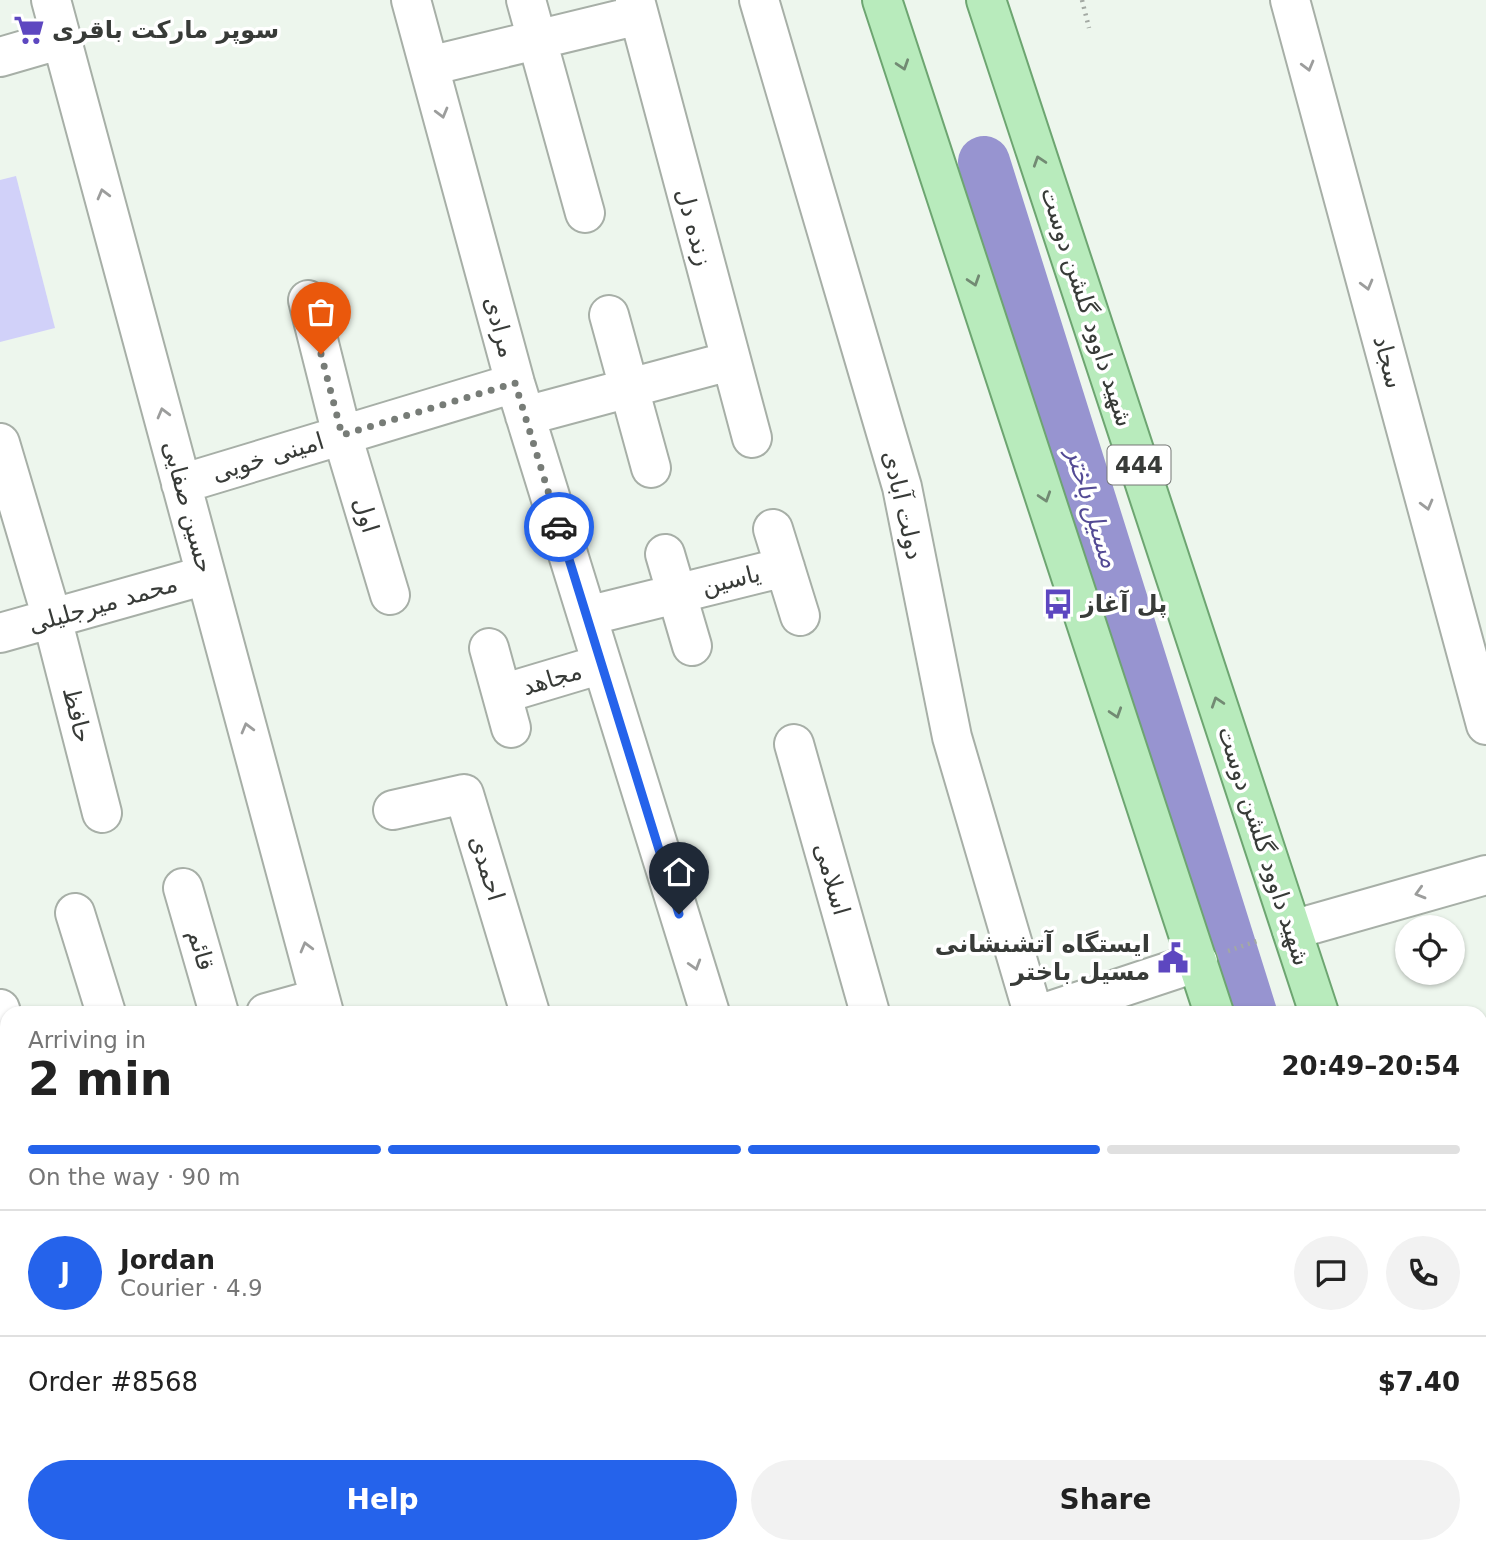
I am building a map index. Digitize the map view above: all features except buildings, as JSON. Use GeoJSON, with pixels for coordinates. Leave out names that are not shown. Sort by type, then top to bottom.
{"type":"FeatureCollection","features":[{"type":"Feature","properties":{"kind":"main road"},"geometry":{"type":"LineString","coordinates":[[881,0],[1208,958],[1213,1006]]}},
{"type":"Feature","properties":{"kind":"main road","name":"شهید داوود گلشن دوست"},"geometry":{"type":"LineString","coordinates":[[986,0],[1317,1006]]}},
{"type":"Feature","properties":{"kind":"street","name":"حسین صفایی"},"geometry":{"type":"LineString","coordinates":[[51,0],[322,1006]]}},
{"type":"Feature","properties":{"kind":"street","name":"مرادی"},"geometry":{"type":"LineString","coordinates":[[411,0],[520,400],[708,1006]]}},
{"type":"Feature","properties":{"kind":"street"},"geometry":{"type":"LineString","coordinates":[[526,0],[585,213]]}},
{"type":"Feature","properties":{"kind":"street","name":"دولت آبادی"},"geometry":{"type":"LineString","coordinates":[[759,0],[902,487],[952,737],[1030,1006]]}},
{"type":"Feature","properties":{"kind":"street","name":"سجاد"},"geometry":{"type":"LineString","coordinates":[[1290,0],[1486,725]]}},
{"type":"Feature","properties":{"kind":"street","name":"زنده دل"},"geometry":{"type":"LineString","coordinates":[[429,66],[536,40],[637,8],[752,438]]}},
{"type":"Feature","properties":{"kind":"street"},"geometry":{"type":"LineString","coordinates":[[0,57],[62,39]]}},
{"type":"Feature","properties":{"kind":"street","name":"اول"},"geometry":{"type":"LineString","coordinates":[[308,300],[342,435],[390,595]]}},
{"type":"Feature","properties":{"kind":"street"},"geometry":{"type":"LineString","coordinates":[[609,315],[651,468]]}},
{"type":"Feature","properties":{"kind":"street","name":"امینی خویی"},"geometry":{"type":"LineString","coordinates":[[181,484],[342,435],[520,400],[628,388],[730,361]]}},
{"type":"Feature","properties":{"kind":"street","name":"حافظ"},"geometry":{"type":"LineString","coordinates":[[0,443],[52,618],[102,813]]}},
{"type":"Feature","properties":{"kind":"street"},"geometry":{"type":"LineString","coordinates":[[772,529],[800,615]]}},
{"type":"Feature","properties":{"kind":"street","name":"یاسین"},"geometry":{"type":"LineString","coordinates":[[665,554],[692,646]]}},
{"type":"Feature","properties":{"kind":"street","name":"یاسین"},"geometry":{"type":"LineString","coordinates":[[587,616],[785,567]]}},
{"type":"Feature","properties":{"kind":"street","name":"محمد میرجلیلی"},"geometry":{"type":"LineString","coordinates":[[0,633],[206,575]]}},
{"type":"Feature","properties":{"kind":"street","name":"مجاهد"},"geometry":{"type":"LineString","coordinates":[[489,648],[507,711],[602,664]]}},
{"type":"Feature","properties":{"kind":"street","name":"اسلامی"},"geometry":{"type":"LineString","coordinates":[[794,744],[868,1006]]}},
{"type":"Feature","properties":{"kind":"street","name":"احمدی"},"geometry":{"type":"LineString","coordinates":[[393,810],[464,794],[528,1006]]}},
{"type":"Feature","properties":{"kind":"street"},"geometry":{"type":"LineString","coordinates":[[1292,930],[1486,875]]}},
{"type":"Feature","properties":{"kind":"street","name":"قائم"},"geometry":{"type":"LineString","coordinates":[[183,888],[217,1006]]}},
{"type":"Feature","properties":{"kind":"street"},"geometry":{"type":"LineString","coordinates":[[75,913],[104,1006]]}},
{"type":"Feature","properties":{"kind":"street"},"geometry":{"type":"LineString","coordinates":[[1065,1006],[1208,958]]}},
{"type":"Feature","properties":{"kind":"path"},"geometry":{"type":"LineString","coordinates":[[1082,0],[1089,28]]}},
{"type":"Feature","properties":{"kind":"path"},"geometry":{"type":"LineString","coordinates":[[1208,958],[1254,942]]}},
{"type":"Feature","properties":{"kind":"shaded area"},"geometry":{"type":"Polygon","coordinates":[[[16,176],[55,328],[0,342],[0,180],[16,176]]]}},
{"type":"Feature","properties":{"kind":"waterway","name":"مسیل باختر"},"geometry":{"type":"LineString","coordinates":[[984,162],[1249,1006]]}},
{"type":"Feature","properties":{"kind":"way so far"},"geometry":{"type":"LineString","coordinates":[[321,354],[342,435],[515,383],[559,527]]}},
{"type":"Feature","properties":{"kind":"place","name":"سوپر مارکت باقری"},"geometry":{"type":"Point","coordinates":[29,30]}},
{"type":"Feature","properties":{"kind":"place","name":"پل آغاز"},"geometry":{"type":"Point","coordinates":[1058,604]}},
{"type":"Feature","properties":{"kind":"place","name":"ایستگاه آتشنشانی مسیل باختر"},"geometry":{"type":"Point","coordinates":[1173,958]}},
{"type":"Feature","properties":{"kind":"route"},"geometry":{"type":"LineString","coordinates":[[559,527],[679,914]]}}]}
